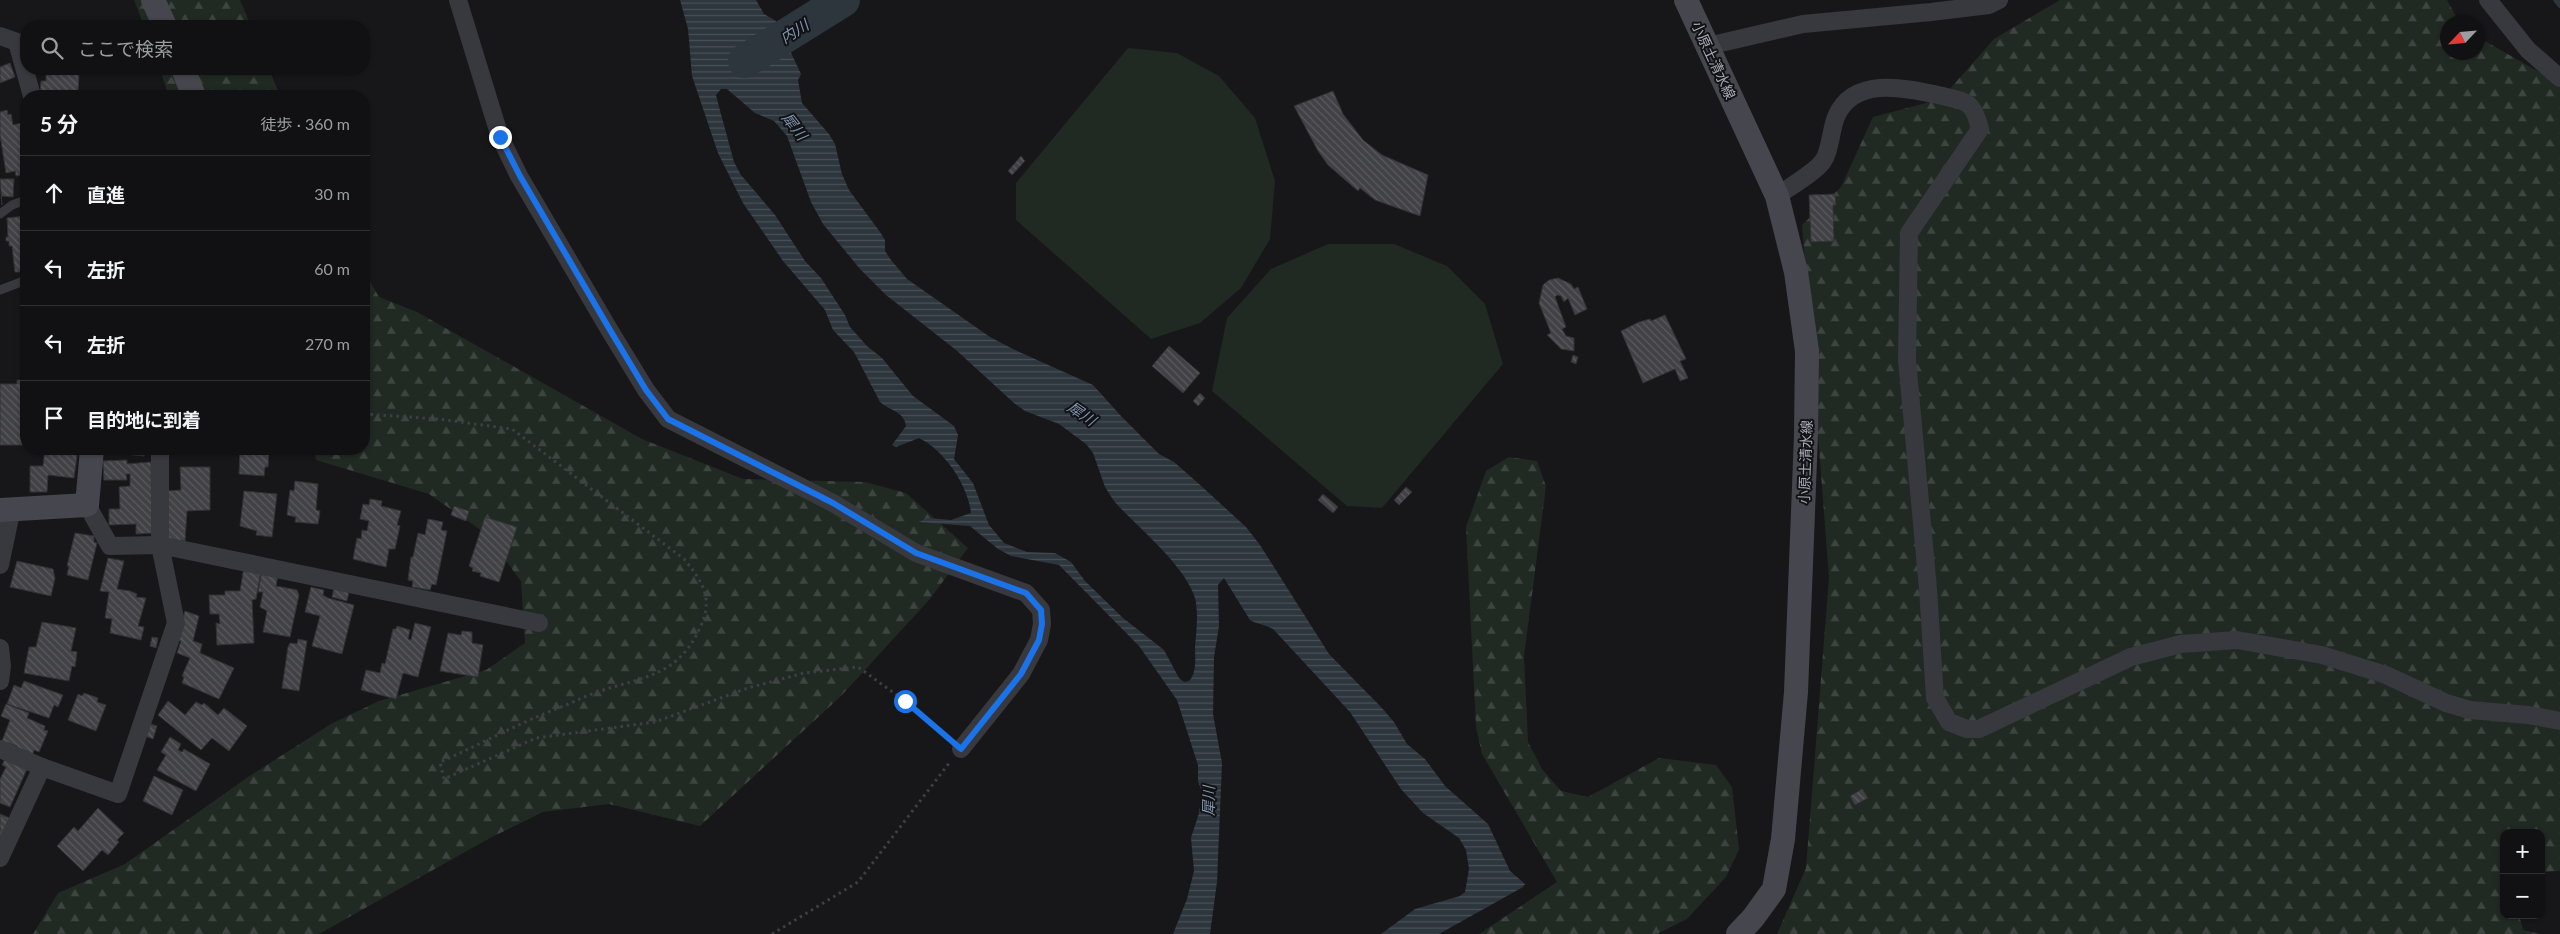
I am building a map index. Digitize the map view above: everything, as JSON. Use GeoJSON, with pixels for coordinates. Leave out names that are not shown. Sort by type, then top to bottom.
{"type":"FeatureCollection","features":[{"type":"Feature","properties":{"kind":"main road"},"geometry":{"type":"LineString","coordinates":[[154,0],[162,20]]}},
{"type":"Feature","properties":{"kind":"main road","name":"小原土清水線"},"geometry":{"type":"LineString","coordinates":[[1686,0],[1778,196],[1796,272],[1807,351],[1806,435],[1796,692],[1783,839],[1774,888],[1753,918],[1738,934]]}},
{"type":"Feature","properties":{"kind":"main road"},"geometry":{"type":"LineString","coordinates":[[185,75],[192,90]]}},
{"type":"Feature","properties":{"kind":"main road"},"geometry":{"type":"LineString","coordinates":[[6,509],[87,505],[91,455]]}},
{"type":"Feature","properties":{"kind":"street"},"geometry":{"type":"LineString","coordinates":[[458,0],[500,137],[520,176],[610,330],[646,390],[668,419],[833,503],[916,553],[1026,593],[1041,610],[1042,624],[1039,640],[1021,674],[961,749]]}},
{"type":"Feature","properties":{"kind":"street"},"geometry":{"type":"LineString","coordinates":[[1910,0],[1931,12]]}},
{"type":"Feature","properties":{"kind":"street"},"geometry":{"type":"LineString","coordinates":[[1708,46],[1803,24],[1989,5],[1999,0]]}},
{"type":"Feature","properties":{"kind":"street"},"geometry":{"type":"LineString","coordinates":[[2488,0],[2528,50],[2560,78]]}},
{"type":"Feature","properties":{"kind":"street"},"geometry":{"type":"LineString","coordinates":[[0,36],[17,42],[20,53]]}},
{"type":"Feature","properties":{"kind":"street"},"geometry":{"type":"LineString","coordinates":[[26,75],[30,90]]}},
{"type":"Feature","properties":{"kind":"street"},"geometry":{"type":"LineString","coordinates":[[1778,196],[1824,161],[1836,116],[1847,101],[1871,88],[1911,90],[1954,99],[1972,105],[1976,112],[1980,129],[1909,233],[1907,360],[1917,483],[1928,590],[1936,698],[1949,722],[1967,729],[1979,729],[2131,657],[2181,644],[2237,640],[2322,655],[2386,675],[2446,703],[2470,710],[2560,721]]}},
{"type":"Feature","properties":{"kind":"street"},"geometry":{"type":"LineString","coordinates":[[0,749],[42,767],[118,794],[176,623],[160,545],[160,455]]}},
{"type":"Feature","properties":{"kind":"street"},"geometry":{"type":"LineString","coordinates":[[87,505],[110,546],[160,545],[539,623]]}},
{"type":"Feature","properties":{"kind":"street"},"geometry":{"type":"LineString","coordinates":[[0,565],[6,509]]}},
{"type":"Feature","properties":{"kind":"street"},"geometry":{"type":"LineString","coordinates":[[0,648],[0,681]]}},
{"type":"Feature","properties":{"kind":"street"},"geometry":{"type":"LineString","coordinates":[[0,858],[42,767]]}},
{"type":"Feature","properties":{"kind":"lane"},"geometry":{"type":"LineString","coordinates":[[0,214],[20,203]]}},
{"type":"Feature","properties":{"kind":"lane"},"geometry":{"type":"LineString","coordinates":[[0,290],[20,282]]}},
{"type":"Feature","properties":{"kind":"path"},"geometry":{"type":"LineString","coordinates":[[370,414],[438,418],[512,430],[684,559],[700,578],[708,603],[703,622],[690,649],[671,666],[643,680],[600,691],[534,718],[440,762],[444,779],[536,738],[655,722],[748,688],[804,673],[858,667],[905,701],[961,749],[858,882],[772,934]]}},
{"type":"Feature","properties":{"kind":"green space"},"geometry":{"type":"Polygon","coordinates":[[[134,0],[240,0],[248,20],[142,20],[134,0]]]}},
{"type":"Feature","properties":{"kind":"green space"},"geometry":{"type":"Polygon","coordinates":[[[2060,0],[2447,0],[2455,15],[2440,15],[2440,60],[2485,60],[2485,41],[2560,84],[2560,871],[2545,872],[2545,829],[2500,829],[2500,919],[2520,919],[2523,930],[2540,934],[1777,934],[1806,868],[1829,578],[1802,225],[1841,187],[1873,117],[1941,99],[1994,39],[2060,0]]]}},
{"type":"Feature","properties":{"kind":"green space"},"geometry":{"type":"Polygon","coordinates":[[[1128,48],[1177,53],[1219,76],[1255,118],[1275,181],[1270,239],[1241,288],[1200,323],[1151,339],[1016,220],[1016,183],[1128,48]]]}},
{"type":"Feature","properties":{"kind":"green space"},"geometry":{"type":"Polygon","coordinates":[[[162,75],[271,75],[278,90],[167,90],[162,75]]]}},
{"type":"Feature","properties":{"kind":"green space"},"geometry":{"type":"Polygon","coordinates":[[[1328,244],[1394,244],[1447,266],[1485,304],[1503,364],[1382,508],[1347,506],[1212,391],[1227,318],[1271,269],[1328,244]]]}},
{"type":"Feature","properties":{"kind":"green space"},"geometry":{"type":"Polygon","coordinates":[[[370,281],[379,297],[417,312],[642,439],[743,479],[865,482],[906,493],[968,548],[929,600],[840,697],[700,826],[609,804],[543,812],[490,838],[319,934],[33,934],[58,893],[125,864],[248,777],[331,724],[379,701],[486,670],[525,643],[521,581],[485,533],[429,494],[316,460],[315,455],[370,455],[370,281]]]}},
{"type":"Feature","properties":{"kind":"green space"},"geometry":{"type":"Polygon","coordinates":[[[1509,457],[1537,461],[1546,486],[1524,656],[1528,742],[1542,769],[1561,791],[1588,797],[1659,758],[1716,765],[1732,787],[1739,849],[1726,877],[1687,919],[1657,934],[1479,934],[1557,882],[1482,754],[1476,727],[1466,527],[1486,471],[1509,457]]]}},
{"type":"Feature","properties":{"kind":"water","name":"犀川"},"geometry":{"type":"Polygon","coordinates":[[[680,0],[756,0],[764,14],[776,21],[801,74],[798,80],[802,103],[829,134],[835,144],[842,174],[849,190],[885,240],[885,251],[907,279],[990,337],[1093,385],[1159,454],[1174,462],[1246,527],[1260,545],[1329,654],[1381,707],[1394,722],[1407,744],[1425,759],[1445,786],[1488,824],[1510,871],[1525,884],[1523,887],[1439,934],[1381,934],[1415,909],[1460,896],[1465,892],[1469,869],[1466,850],[1459,838],[1423,813],[1401,789],[1350,712],[1274,630],[1250,620],[1224,578],[1218,585],[1219,626],[1214,657],[1213,714],[1222,763],[1217,882],[1210,934],[1173,934],[1187,899],[1194,871],[1191,838],[1199,813],[1202,792],[1198,781],[1198,765],[1177,700],[1139,646],[1059,565],[1011,556],[998,549],[970,526],[919,522],[928,518],[951,520],[971,513],[969,502],[960,480],[946,460],[919,438],[896,447],[892,445],[906,426],[905,421],[900,414],[880,402],[854,352],[833,330],[825,310],[783,261],[743,203],[718,153],[692,76],[688,29],[680,0]],[[721,89],[716,95],[734,162],[741,175],[775,215],[805,261],[821,278],[845,315],[850,327],[867,346],[882,358],[913,396],[954,426],[958,435],[954,459],[973,483],[989,525],[1004,543],[1027,552],[1055,553],[1071,562],[1085,581],[1123,618],[1164,650],[1179,678],[1184,682],[1189,681],[1192,678],[1195,665],[1197,617],[1195,598],[1190,585],[1171,560],[1114,501],[1105,487],[1093,453],[1086,444],[1059,424],[1025,411],[1014,403],[956,350],[886,295],[860,269],[823,224],[811,202],[787,136],[774,121],[755,113],[727,89],[721,89]]]}},
{"type":"Feature","properties":{"kind":"building"},"geometry":{"type":"Polygon","coordinates":[[[10,63],[15,77],[0,83],[0,67],[10,63]]]}},
{"type":"Feature","properties":{"kind":"building"},"geometry":{"type":"Polygon","coordinates":[[[46,75],[79,75],[78,90],[40,90],[41,81],[46,81],[46,75]]]}},
{"type":"Feature","properties":{"kind":"building"},"geometry":{"type":"Polygon","coordinates":[[[1333,91],[1343,114],[1363,140],[1382,155],[1428,175],[1420,216],[1375,200],[1360,188],[1358,191],[1328,165],[1318,151],[1294,106],[1333,91]]]}},
{"type":"Feature","properties":{"kind":"building"},"geometry":{"type":"Polygon","coordinates":[[[7,110],[8,115],[11,114],[13,125],[20,123],[20,175],[16,176],[15,171],[6,173],[0,135],[0,112],[7,110]]]}},
{"type":"Feature","properties":{"kind":"building"},"geometry":{"type":"Polygon","coordinates":[[[1021,156],[1025,161],[1012,175],[1008,171],[1021,156]]]}},
{"type":"Feature","properties":{"kind":"building"},"geometry":{"type":"Polygon","coordinates":[[[0,179],[14,179],[13,197],[1,196],[0,179]]]}},
{"type":"Feature","properties":{"kind":"building"},"geometry":{"type":"Polygon","coordinates":[[[1835,194],[1836,205],[1833,205],[1834,241],[1811,242],[1809,195],[1835,194]]]}},
{"type":"Feature","properties":{"kind":"building"},"geometry":{"type":"Polygon","coordinates":[[[20,217],[20,272],[15,272],[12,246],[9,246],[9,241],[6,241],[6,237],[8,237],[7,218],[20,217]]]}},
{"type":"Feature","properties":{"kind":"building"},"geometry":{"type":"Polygon","coordinates":[[[1558,278],[1571,284],[1574,289],[1578,287],[1587,309],[1575,315],[1568,298],[1564,302],[1561,296],[1557,295],[1555,297],[1566,327],[1562,329],[1566,336],[1574,338],[1574,351],[1561,349],[1547,335],[1551,333],[1539,303],[1543,285],[1549,280],[1558,278]]]}},
{"type":"Feature","properties":{"kind":"building"},"geometry":{"type":"Polygon","coordinates":[[[1665,315],[1686,359],[1680,361],[1688,378],[1680,381],[1675,369],[1643,383],[1621,331],[1639,322],[1650,319],[1651,321],[1665,315]]]}},
{"type":"Feature","properties":{"kind":"building"},"geometry":{"type":"Polygon","coordinates":[[[1169,346],[1200,373],[1183,393],[1152,366],[1169,346]]]}},
{"type":"Feature","properties":{"kind":"building"},"geometry":{"type":"Polygon","coordinates":[[[1573,355],[1578,357],[1576,364],[1571,362],[1573,355]]]}},
{"type":"Feature","properties":{"kind":"building"},"geometry":{"type":"Polygon","coordinates":[[[17,380],[20,380],[20,445],[0,445],[0,384],[17,384],[17,380]]]}},
{"type":"Feature","properties":{"kind":"building"},"geometry":{"type":"Polygon","coordinates":[[[1200,393],[1205,398],[1198,406],[1193,401],[1200,393]]]}},
{"type":"Feature","properties":{"kind":"building"},"geometry":{"type":"Polygon","coordinates":[[[44,455],[77,455],[74,478],[48,475],[47,492],[30,492],[30,466],[43,466],[44,455]]]}},
{"type":"Feature","properties":{"kind":"building"},"geometry":{"type":"Polygon","coordinates":[[[240,455],[269,455],[268,467],[265,467],[264,476],[239,474],[240,455]]]}},
{"type":"Feature","properties":{"kind":"building"},"geometry":{"type":"Polygon","coordinates":[[[127,460],[127,464],[151,462],[152,533],[136,534],[136,524],[109,525],[109,509],[120,509],[119,487],[130,486],[130,474],[126,474],[127,480],[104,480],[103,461],[127,460]]]}},
{"type":"Feature","properties":{"kind":"building"},"geometry":{"type":"Polygon","coordinates":[[[180,467],[210,467],[210,510],[187,511],[185,541],[165,540],[165,491],[181,490],[180,467]]]}},
{"type":"Feature","properties":{"kind":"building"},"geometry":{"type":"Polygon","coordinates":[[[295,481],[318,484],[316,510],[320,511],[318,524],[295,522],[296,517],[287,515],[290,490],[294,491],[295,481]]]}},
{"type":"Feature","properties":{"kind":"building"},"geometry":{"type":"Polygon","coordinates":[[[1406,487],[1412,492],[1399,505],[1394,500],[1406,487]]]}},
{"type":"Feature","properties":{"kind":"building"},"geometry":{"type":"Polygon","coordinates":[[[244,491],[277,494],[272,537],[256,535],[257,531],[240,526],[244,491]]]}},
{"type":"Feature","properties":{"kind":"building"},"geometry":{"type":"Polygon","coordinates":[[[1323,494],[1338,507],[1333,513],[1318,500],[1323,494]]]}},
{"type":"Feature","properties":{"kind":"building"},"geometry":{"type":"Polygon","coordinates":[[[370,499],[382,501],[381,506],[401,511],[397,525],[400,526],[395,549],[389,549],[386,567],[353,559],[357,538],[361,539],[362,530],[367,531],[369,521],[360,519],[363,504],[369,505],[370,499]]]}},
{"type":"Feature","properties":{"kind":"building"},"geometry":{"type":"Polygon","coordinates":[[[454,506],[469,511],[466,521],[451,515],[454,506]]]}},
{"type":"Feature","properties":{"kind":"building"},"geometry":{"type":"Polygon","coordinates":[[[485,517],[517,527],[499,582],[480,576],[481,573],[472,571],[473,568],[469,566],[485,517]]]}},
{"type":"Feature","properties":{"kind":"building"},"geometry":{"type":"Polygon","coordinates":[[[428,519],[443,522],[441,530],[447,531],[436,585],[432,584],[430,590],[412,587],[413,581],[408,580],[411,557],[413,557],[418,533],[425,535],[428,519]]]}},
{"type":"Feature","properties":{"kind":"building"},"geometry":{"type":"Polygon","coordinates":[[[75,533],[94,536],[94,542],[97,543],[88,580],[67,575],[69,566],[67,566],[75,533]]]}},
{"type":"Feature","properties":{"kind":"building"},"geometry":{"type":"Polygon","coordinates":[[[108,558],[124,561],[117,589],[130,591],[137,594],[136,597],[146,598],[138,626],[144,627],[141,640],[110,633],[112,619],[105,618],[109,592],[100,591],[108,558]]]}},
{"type":"Feature","properties":{"kind":"building"},"geometry":{"type":"Polygon","coordinates":[[[17,561],[53,569],[55,578],[51,596],[10,587],[17,561]]]}},
{"type":"Feature","properties":{"kind":"building"},"geometry":{"type":"Polygon","coordinates":[[[244,567],[261,571],[256,599],[252,600],[254,643],[217,645],[216,623],[220,624],[219,614],[210,614],[209,595],[225,595],[225,591],[240,591],[244,567]]]}},
{"type":"Feature","properties":{"kind":"building"},"geometry":{"type":"Polygon","coordinates":[[[262,571],[278,574],[276,586],[297,590],[299,595],[290,637],[263,632],[267,611],[260,607],[263,592],[258,592],[262,571]]]}},
{"type":"Feature","properties":{"kind":"building"},"geometry":{"type":"Polygon","coordinates":[[[311,587],[324,590],[323,595],[328,598],[354,605],[342,654],[312,646],[320,616],[305,612],[311,587]]]}},
{"type":"Feature","properties":{"kind":"building"},"geometry":{"type":"Polygon","coordinates":[[[334,588],[349,592],[347,601],[332,597],[334,588]]]}},
{"type":"Feature","properties":{"kind":"building"},"geometry":{"type":"Polygon","coordinates":[[[185,611],[199,616],[193,641],[202,644],[200,653],[234,668],[219,699],[182,683],[184,677],[182,676],[190,658],[177,653],[181,641],[178,640],[180,627],[185,611]]]}},
{"type":"Feature","properties":{"kind":"building"},"geometry":{"type":"Polygon","coordinates":[[[42,622],[76,628],[71,651],[77,652],[75,667],[72,666],[69,681],[24,673],[29,647],[36,647],[42,622]]]}},
{"type":"Feature","properties":{"kind":"building"},"geometry":{"type":"Polygon","coordinates":[[[415,623],[431,627],[418,677],[403,673],[396,699],[361,690],[366,670],[380,673],[382,663],[385,664],[393,629],[396,629],[397,626],[410,630],[408,639],[411,640],[415,623]]]}},
{"type":"Feature","properties":{"kind":"building"},"geometry":{"type":"Polygon","coordinates":[[[462,631],[472,632],[472,643],[483,645],[478,677],[440,671],[448,633],[461,635],[462,631]]]}},
{"type":"Feature","properties":{"kind":"building"},"geometry":{"type":"Polygon","coordinates":[[[152,637],[158,638],[156,648],[150,646],[152,637]]]}},
{"type":"Feature","properties":{"kind":"building"},"geometry":{"type":"Polygon","coordinates":[[[298,639],[307,641],[299,691],[282,688],[288,647],[290,643],[297,644],[298,639]]]}},
{"type":"Feature","properties":{"kind":"building"},"geometry":{"type":"Polygon","coordinates":[[[24,681],[63,695],[58,707],[54,705],[49,718],[7,704],[14,685],[21,688],[24,681]]]}},
{"type":"Feature","properties":{"kind":"building"},"geometry":{"type":"Polygon","coordinates":[[[84,693],[98,698],[97,702],[106,705],[96,731],[68,720],[78,694],[82,696],[84,693]]]}},
{"type":"Feature","properties":{"kind":"building"},"geometry":{"type":"Polygon","coordinates":[[[168,701],[185,715],[196,702],[202,705],[204,703],[218,715],[224,708],[247,726],[229,751],[212,738],[201,750],[158,715],[168,701]]]}},
{"type":"Feature","properties":{"kind":"building"},"geometry":{"type":"Polygon","coordinates":[[[6,704],[29,713],[27,718],[45,726],[44,730],[48,731],[39,752],[34,750],[32,756],[16,750],[17,746],[2,741],[10,720],[1,716],[6,704]]]}},
{"type":"Feature","properties":{"kind":"building"},"geometry":{"type":"Polygon","coordinates":[[[150,724],[157,726],[153,739],[145,736],[150,724]]]}},
{"type":"Feature","properties":{"kind":"building"},"geometry":{"type":"Polygon","coordinates":[[[170,737],[181,744],[178,750],[182,752],[184,749],[210,764],[196,791],[157,770],[166,755],[161,752],[170,737]]]}},
{"type":"Feature","properties":{"kind":"building"},"geometry":{"type":"Polygon","coordinates":[[[5,759],[27,769],[10,807],[0,803],[0,779],[6,767],[2,765],[5,759]]]}},
{"type":"Feature","properties":{"kind":"building"},"geometry":{"type":"Polygon","coordinates":[[[154,776],[183,790],[172,815],[143,801],[154,776]]]}},
{"type":"Feature","properties":{"kind":"building"},"geometry":{"type":"Polygon","coordinates":[[[1862,789],[1868,798],[1855,805],[1850,796],[1862,789]]]}},
{"type":"Feature","properties":{"kind":"building"},"geometry":{"type":"Polygon","coordinates":[[[98,808],[124,833],[117,840],[119,842],[108,855],[102,850],[83,871],[57,846],[74,827],[78,831],[98,808]]]}},
{"type":"Feature","properties":{"kind":"building"},"geometry":{"type":"Polygon","coordinates":[[[0,814],[12,819],[0,846],[0,814]]]}},
{"type":"Feature","properties":{"kind":"waterway","name":"内川"},"geometry":{"type":"LineString","coordinates":[[745,61],[843,0]]}},
{"type":"Feature","properties":{"kind":"waterway"},"geometry":{"type":"LineString","coordinates":[[2556,0],[2560,5]]}},
{"type":"Feature","properties":{"kind":"route"},"geometry":{"type":"LineString","coordinates":[[500,137],[520,176],[610,330],[646,390],[668,419],[833,503],[916,553],[1026,593],[1041,610],[1042,624],[1039,640],[1021,674],[961,749],[905,701]]}}]}
